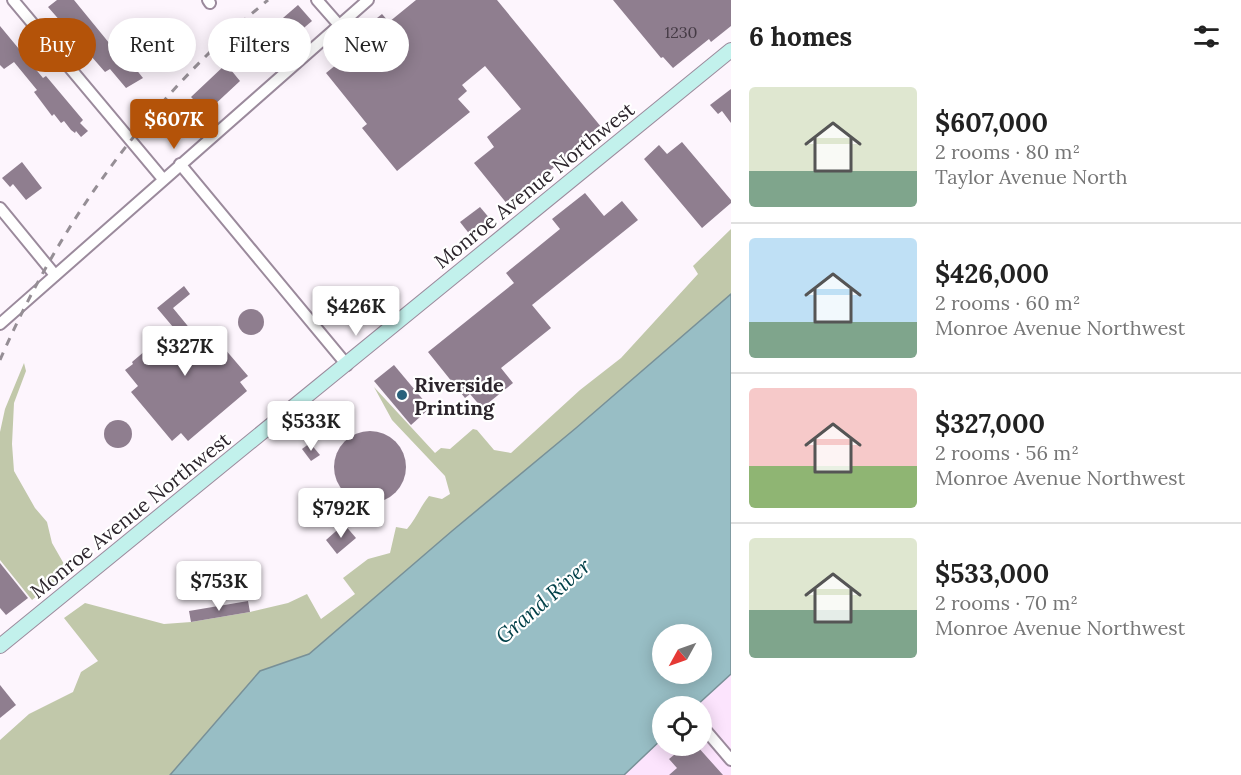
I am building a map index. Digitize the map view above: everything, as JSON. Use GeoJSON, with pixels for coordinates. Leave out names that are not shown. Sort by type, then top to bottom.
{"type":"FeatureCollection","features":[{"type":"Feature","properties":{"kind":"main road","name":"Monroe Avenue Northwest"},"geometry":{"type":"LineString","coordinates":[[0,646],[731,50]]}},
{"type":"Feature","properties":{"kind":"street"},"geometry":{"type":"LineString","coordinates":[[13,0],[163,179]]}},
{"type":"Feature","properties":{"kind":"street"},"geometry":{"type":"LineString","coordinates":[[317,0],[332,18]]}},
{"type":"Feature","properties":{"kind":"street"},"geometry":{"type":"LineString","coordinates":[[348,18],[368,0]]}},
{"type":"Feature","properties":{"kind":"street"},"geometry":{"type":"LineString","coordinates":[[0,324],[323,40]]}},
{"type":"Feature","properties":{"kind":"street"},"geometry":{"type":"LineString","coordinates":[[180,164],[347,365]]}},
{"type":"Feature","properties":{"kind":"street"},"geometry":{"type":"LineString","coordinates":[[0,208],[55,275]]}},
{"type":"Feature","properties":{"kind":"street"},"geometry":{"type":"LineString","coordinates":[[712,738],[731,760]]}},
{"type":"Feature","properties":{"kind":"shaded area"},"geometry":{"type":"Polygon","coordinates":[[[731,674],[731,775],[624,775],[652,748],[652,756],[712,756],[712,696],[707,696],[731,674]]]}},
{"type":"Feature","properties":{"kind":"green space"},"geometry":{"type":"Polygon","coordinates":[[[731,229],[731,294],[309,654],[260,671],[170,775],[0,775],[0,740],[29,714],[73,692],[81,672],[98,661],[64,618],[85,603],[164,624],[191,622],[288,603],[307,594],[321,619],[355,594],[343,578],[368,559],[390,553],[396,527],[407,529],[429,496],[442,499],[450,494],[445,476],[392,420],[374,387],[435,453],[441,448],[450,449],[473,429],[477,430],[494,450],[511,453],[580,390],[621,358],[698,274],[693,266],[731,229]]]}},
{"type":"Feature","properties":{"kind":"green space"},"geometry":{"type":"Polygon","coordinates":[[[24,363],[26,371],[14,403],[12,444],[14,471],[35,508],[47,522],[52,543],[68,571],[32,600],[0,560],[0,432],[5,409],[24,363]]]}},
{"type":"Feature","properties":{"kind":"water","name":"Grand River"},"geometry":{"type":"Polygon","coordinates":[[[731,294],[731,674],[707,696],[652,696],[652,748],[624,775],[170,775],[260,671],[309,654],[731,294]]]}},
{"type":"Feature","properties":{"kind":"building"},"geometry":{"type":"Polygon","coordinates":[[[57,0],[74,0],[89,18],[58,18],[48,7],[57,0]]]}},
{"type":"Feature","properties":{"kind":"building"},"geometry":{"type":"Polygon","coordinates":[[[416,0],[497,0],[602,128],[508,205],[474,163],[494,147],[487,137],[521,109],[485,66],[462,85],[467,91],[458,99],[470,112],[397,171],[362,128],[367,124],[326,73],[409,72],[409,18],[394,18],[416,0]]]}},
{"type":"Feature","properties":{"kind":"building"},"geometry":{"type":"Polygon","coordinates":[[[613,0],[731,0],[731,26],[711,42],[709,39],[673,68],[663,57],[661,58],[613,0]]]}},
{"type":"Feature","properties":{"kind":"building"},"geometry":{"type":"Polygon","coordinates":[[[298,5],[309,18],[283,18],[298,5]]]}},
{"type":"Feature","properties":{"kind":"building"},"geometry":{"type":"Polygon","coordinates":[[[0,26],[18,48],[18,67],[14,62],[4,69],[0,65],[0,26]]]}},
{"type":"Feature","properties":{"kind":"building"},"geometry":{"type":"Polygon","coordinates":[[[96,27],[108,42],[108,70],[105,72],[96,62],[96,27]]]}},
{"type":"Feature","properties":{"kind":"building"},"geometry":{"type":"Polygon","coordinates":[[[22,72],[38,72],[43,78],[46,76],[83,120],[80,123],[88,131],[81,137],[64,121],[61,123],[54,114],[52,116],[34,92],[37,90],[22,72]]]}},
{"type":"Feature","properties":{"kind":"building"},"geometry":{"type":"Polygon","coordinates":[[[113,72],[138,72],[143,78],[126,88],[113,72]]]}},
{"type":"Feature","properties":{"kind":"building"},"geometry":{"type":"Polygon","coordinates":[[[218,72],[233,72],[240,81],[182,135],[170,121],[194,100],[191,97],[218,72]]]}},
{"type":"Feature","properties":{"kind":"building"},"geometry":{"type":"Polygon","coordinates":[[[731,89],[731,123],[722,111],[718,114],[710,105],[731,89]]]}},
{"type":"Feature","properties":{"kind":"building"},"geometry":{"type":"Polygon","coordinates":[[[682,142],[731,200],[731,203],[702,228],[644,159],[659,145],[667,154],[682,142]]]}},
{"type":"Feature","properties":{"kind":"building"},"geometry":{"type":"Polygon","coordinates":[[[22,162],[42,188],[26,200],[13,184],[10,187],[2,178],[22,162]]]}},
{"type":"Feature","properties":{"kind":"building"},"geometry":{"type":"Polygon","coordinates":[[[585,193],[604,216],[622,201],[638,220],[532,305],[551,328],[501,368],[513,383],[482,408],[470,394],[465,398],[428,352],[514,283],[506,273],[560,229],[552,219],[585,193]]]}},
{"type":"Feature","properties":{"kind":"building"},"geometry":{"type":"Polygon","coordinates":[[[480,207],[491,220],[471,236],[460,222],[480,207]]]}},
{"type":"Feature","properties":{"kind":"building"},"geometry":{"type":"Polygon","coordinates":[[[184,286],[190,294],[173,308],[196,336],[206,327],[248,376],[240,382],[247,391],[188,441],[181,433],[172,441],[131,392],[138,386],[125,370],[173,327],[157,308],[184,286]]]}},
{"type":"Feature","properties":{"kind":"building"},"geometry":{"type":"Polygon","coordinates":[[[251,309],[260,313],[264,322],[260,331],[251,335],[242,331],[238,322],[242,313],[251,309]]]}},
{"type":"Feature","properties":{"kind":"building","name":"Riverside Printing"},"geometry":{"type":"Polygon","coordinates":[[[394,365],[430,408],[411,425],[374,381],[394,365]]]}},
{"type":"Feature","properties":{"kind":"building"},"geometry":{"type":"Polygon","coordinates":[[[118,420],[128,424],[132,434],[128,444],[118,448],[108,444],[104,434],[108,424],[118,420]]]}},
{"type":"Feature","properties":{"kind":"building"},"geometry":{"type":"Polygon","coordinates":[[[370,431],[384,434],[396,441],[403,453],[406,467],[403,481],[396,493],[384,500],[370,503],[356,500],[344,493],[337,481],[334,467],[337,453],[344,441],[356,434],[370,431]]]}},
{"type":"Feature","properties":{"kind":"building"},"geometry":{"type":"Polygon","coordinates":[[[310,443],[320,455],[311,461],[302,449],[310,443]]]}},
{"type":"Feature","properties":{"kind":"building"},"geometry":{"type":"Polygon","coordinates":[[[344,524],[356,538],[337,554],[326,540],[344,524]]]}},
{"type":"Feature","properties":{"kind":"building"},"geometry":{"type":"Polygon","coordinates":[[[0,563],[28,598],[6,615],[0,608],[0,563]]]}},
{"type":"Feature","properties":{"kind":"building"},"geometry":{"type":"Polygon","coordinates":[[[248,601],[250,612],[191,622],[189,611],[248,601]]]}},
{"type":"Feature","properties":{"kind":"building"},"geometry":{"type":"Polygon","coordinates":[[[0,685],[16,705],[0,718],[0,685]]]}},
{"type":"Feature","properties":{"kind":"building"},"geometry":{"type":"Polygon","coordinates":[[[673,756],[706,756],[723,775],[669,775],[677,768],[669,759],[673,756]]]}},
{"type":"Feature","properties":{"kind":"railway"},"geometry":{"type":"LineString","coordinates":[[0,360],[51,259],[80,211],[113,164],[185,77],[225,37],[268,0]]}},
{"type":"Feature","properties":{"kind":"place","name":"Riverside Printing"},"geometry":{"type":"Point","coordinates":[402,395]}}]}
